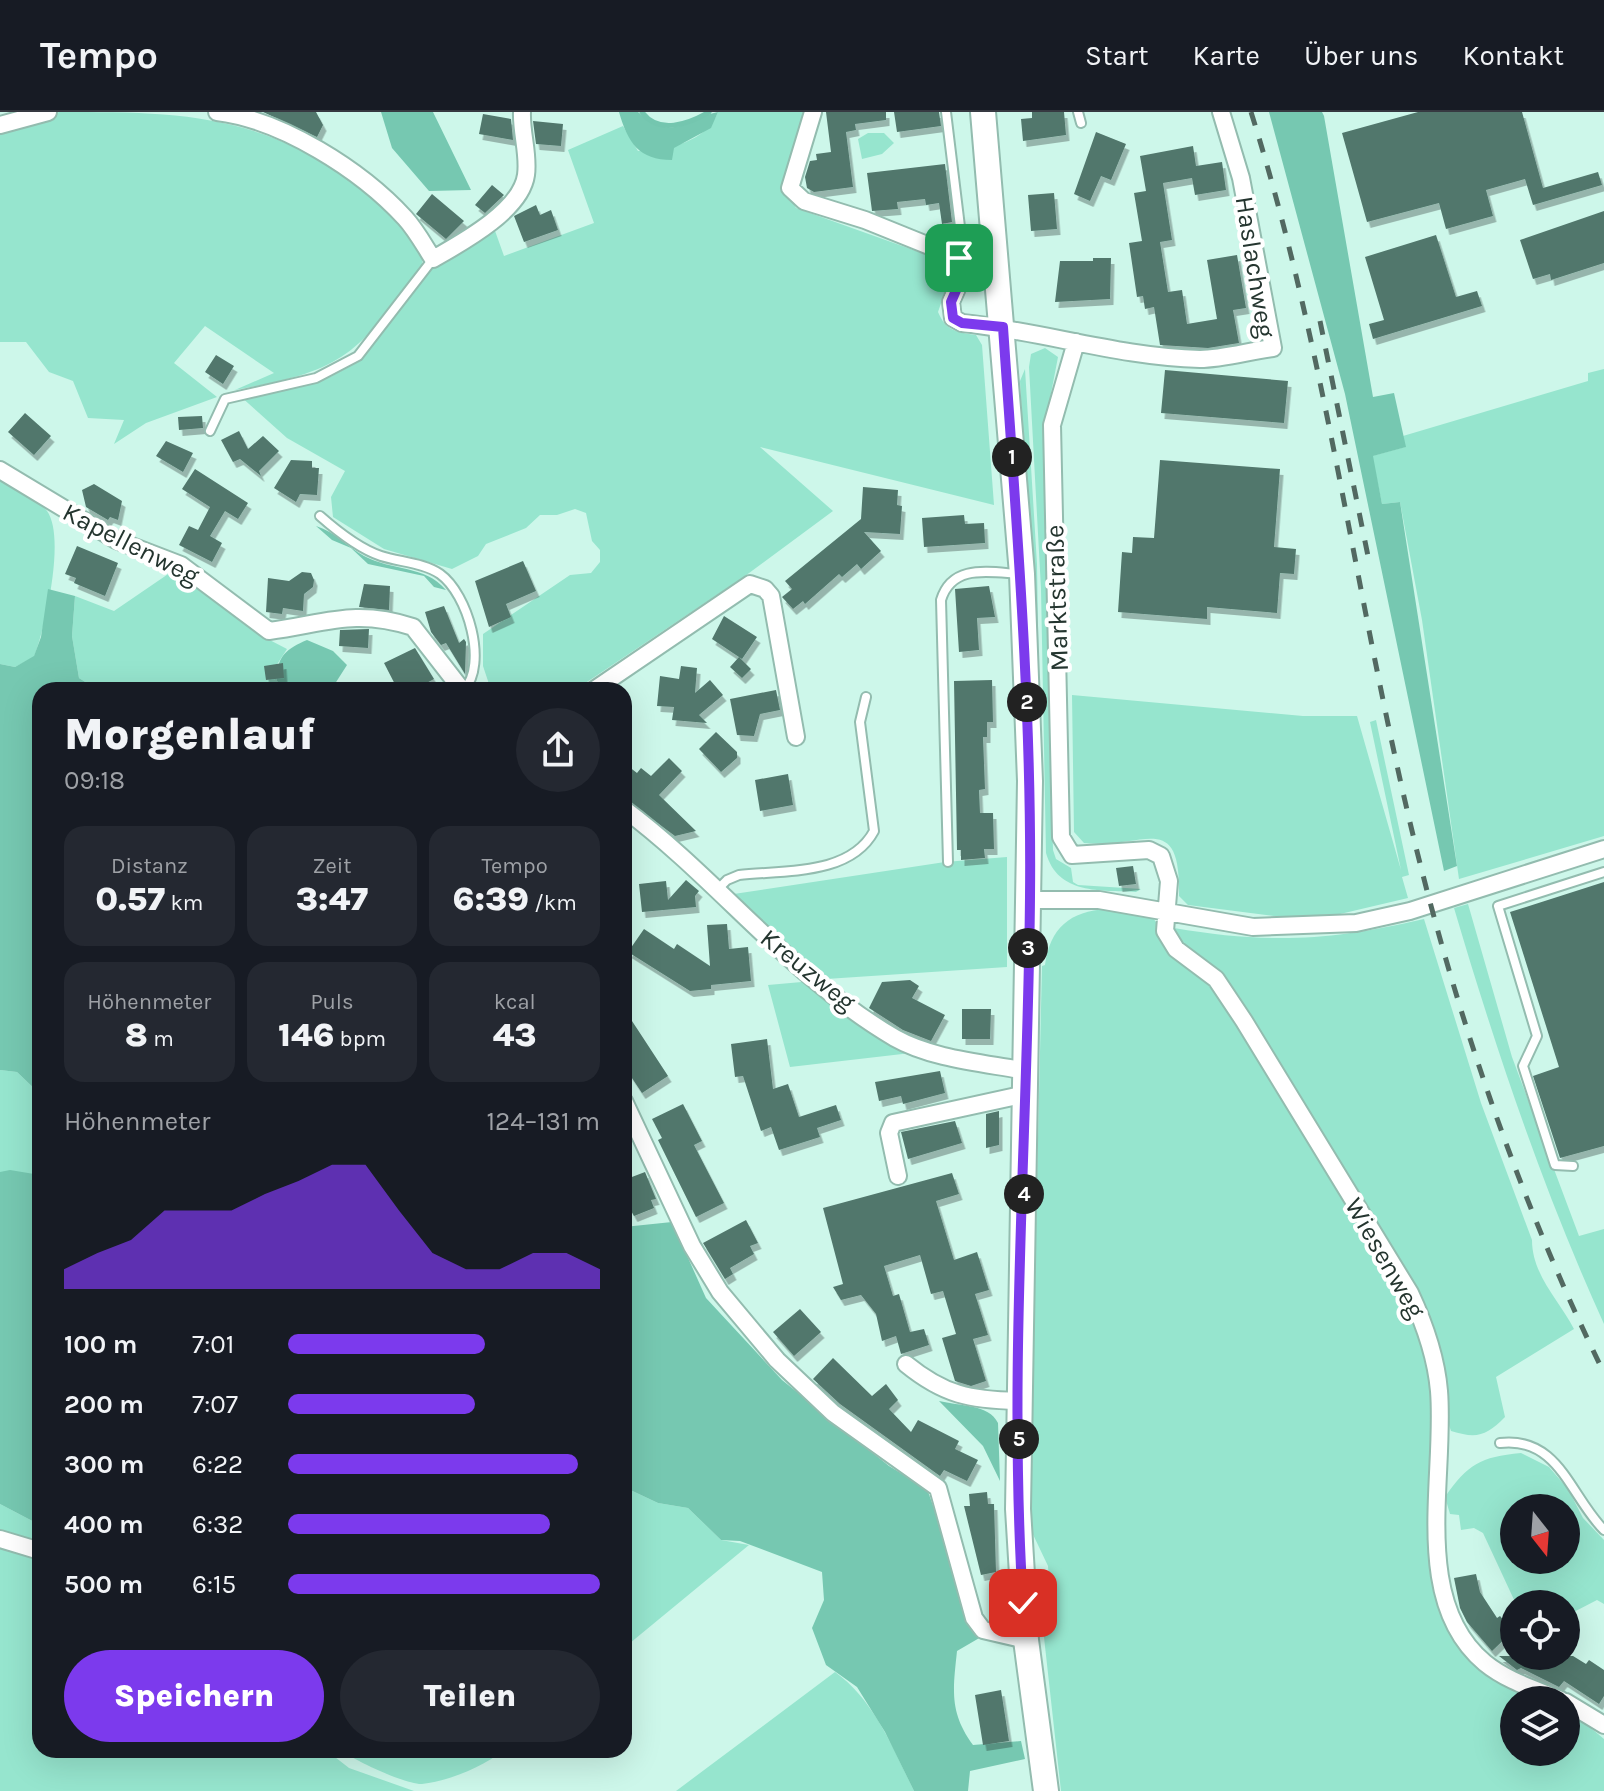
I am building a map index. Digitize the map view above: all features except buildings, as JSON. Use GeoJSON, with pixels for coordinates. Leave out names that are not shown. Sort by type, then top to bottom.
{"type":"FeatureCollection","features":[{"type":"Feature","properties":{"kind":"main road"},"geometry":{"type":"LineString","coordinates":[[983,112],[1022,574],[1030,900],[1018,1509],[1026,1640],[1046,1791]]}},
{"type":"Feature","properties":{"kind":"street"},"geometry":{"type":"LineString","coordinates":[[0,125],[48,112]]}},
{"type":"Feature","properties":{"kind":"street"},"geometry":{"type":"LineString","coordinates":[[217,112],[281,132],[356,174],[407,219],[433,259],[475,235],[507,207],[526,178],[522,112]]}},
{"type":"Feature","properties":{"kind":"street"},"geometry":{"type":"LineString","coordinates":[[813,112],[790,179],[790,188],[796,197],[959,258]]}},
{"type":"Feature","properties":{"kind":"street","name":"Haslachweg"},"geometry":{"type":"LineString","coordinates":[[959,258],[964,272],[951,302],[953,318],[962,323],[1202,359],[1273,348],[1241,178],[1221,112]]}},
{"type":"Feature","properties":{"kind":"street","name":"Marktstraße"},"geometry":{"type":"LineString","coordinates":[[1076,342],[1052,425],[1061,837],[1072,855],[1149,850],[1161,856],[1169,881],[1164,908]]}},
{"type":"Feature","properties":{"kind":"street","name":"Kapellenweg"},"geometry":{"type":"LineString","coordinates":[[0,470],[116,540],[181,565],[269,631],[337,618],[395,621],[413,627],[457,682]]}},
{"type":"Feature","properties":{"kind":"street"},"geometry":{"type":"LineString","coordinates":[[606,682],[750,584],[765,589],[771,596],[796,737]]}},
{"type":"Feature","properties":{"kind":"street","name":"Kreuzweg"},"geometry":{"type":"LineString","coordinates":[[632,816],[832,992],[897,1039],[1026,1082]]}},
{"type":"Feature","properties":{"kind":"street"},"geometry":{"type":"LineString","coordinates":[[1030,900],[1099,900],[1164,908],[1253,927],[1356,923],[1410,911],[1604,849]]}},
{"type":"Feature","properties":{"kind":"street","name":"Wiesenweg"},"geometry":{"type":"LineString","coordinates":[[1164,908],[1165,931],[1176,949],[1216,979],[1244,1021],[1410,1293],[1424,1322],[1439,1391],[1437,1559],[1442,1595],[1451,1621],[1484,1662],[1507,1678],[1527,1686]]}},
{"type":"Feature","properties":{"kind":"street"},"geometry":{"type":"LineString","coordinates":[[898,1176],[889,1133],[893,1123],[1026,1082]]}},
{"type":"Feature","properties":{"kind":"street"},"geometry":{"type":"LineString","coordinates":[[632,1118],[692,1246],[720,1292],[777,1360],[833,1413],[938,1488],[974,1618],[983,1630],[1026,1640]]}},
{"type":"Feature","properties":{"kind":"street"},"geometry":{"type":"LineString","coordinates":[[906,1364],[951,1394],[987,1401],[1019,1401]]}},
{"type":"Feature","properties":{"kind":"street"},"geometry":{"type":"LineString","coordinates":[[0,1539],[32,1549]]}},
{"type":"Feature","properties":{"kind":"street","name":"Wiesenweg"},"geometry":{"type":"LineString","coordinates":[[1580,1711],[1604,1725]]}},
{"type":"Feature","properties":{"kind":"lane"},"geometry":{"type":"LineString","coordinates":[[946,112],[962,243],[959,258]]}},
{"type":"Feature","properties":{"kind":"lane"},"geometry":{"type":"LineString","coordinates":[[1078,112],[1081,123]]}},
{"type":"Feature","properties":{"kind":"lane"},"geometry":{"type":"LineString","coordinates":[[210,431],[225,399],[316,378],[358,356],[433,259]]}},
{"type":"Feature","properties":{"kind":"lane"},"geometry":{"type":"LineString","coordinates":[[320,516],[379,556],[440,574],[455,591],[475,638],[471,682]]}},
{"type":"Feature","properties":{"kind":"lane"},"geometry":{"type":"LineString","coordinates":[[948,862],[941,600],[945,587],[954,577],[967,573],[1022,574]]}},
{"type":"Feature","properties":{"kind":"lane"},"geometry":{"type":"LineString","coordinates":[[716,892],[727,880],[739,875],[841,862],[867,843],[874,831],[860,722],[866,697]]}},
{"type":"Feature","properties":{"kind":"lane"},"geometry":{"type":"LineString","coordinates":[[1573,1166],[1555,1165],[1523,1066],[1537,1036],[1498,906],[1604,872]]}},
{"type":"Feature","properties":{"kind":"lane"},"geometry":{"type":"LineString","coordinates":[[1500,1443],[1519,1442],[1539,1449],[1555,1462],[1591,1517],[1604,1530]]}},
{"type":"Feature","properties":{"kind":"green space"},"geometry":{"type":"Polygon","coordinates":[[[59,112],[172,115],[239,127],[272,138],[341,173],[377,198],[423,256],[422,266],[363,339],[346,354],[302,375],[235,390],[274,373],[205,326],[174,363],[217,397],[146,423],[114,444],[124,420],[88,418],[73,381],[49,372],[26,342],[0,342],[0,126],[28,123],[59,112]]]}},
{"type":"Feature","properties":{"kind":"green space"},"geometry":{"type":"Polygon","coordinates":[[[381,112],[433,112],[471,190],[429,191],[392,148],[381,112]]]}},
{"type":"Feature","properties":{"kind":"green space"},"geometry":{"type":"Polygon","coordinates":[[[619,112],[638,112],[650,121],[670,127],[718,112],[711,128],[674,148],[672,160],[651,157],[636,148],[626,133],[619,112]]]}},
{"type":"Feature","properties":{"kind":"green space"},"geometry":{"type":"Polygon","coordinates":[[[718,112],[807,112],[783,184],[796,208],[947,262],[952,271],[938,312],[948,327],[976,335],[982,345],[994,505],[760,447],[833,511],[745,576],[587,682],[488,682],[483,666],[483,634],[570,575],[591,573],[600,562],[600,550],[592,541],[586,513],[575,509],[557,515],[540,515],[526,528],[486,544],[478,556],[452,569],[384,549],[333,517],[331,497],[345,471],[287,438],[239,395],[330,377],[360,361],[439,260],[494,228],[504,256],[594,223],[568,150],[623,126],[638,151],[674,146],[695,137],[718,112]]]}},
{"type":"Feature","properties":{"kind":"green space"},"geometry":{"type":"Polygon","coordinates":[[[1269,112],[1322,112],[1324,116],[1373,397],[1394,393],[1406,447],[1373,456],[1382,504],[1400,502],[1457,866],[1444,871],[1345,394],[1269,112]]]}},
{"type":"Feature","properties":{"kind":"green space"},"geometry":{"type":"Polygon","coordinates":[[[868,133],[884,133],[894,143],[882,154],[862,159],[858,139],[868,133]]]}},
{"type":"Feature","properties":{"kind":"green space"},"geometry":{"type":"Polygon","coordinates":[[[1045,348],[1058,357],[1043,435],[1053,850],[1056,859],[1071,868],[1073,882],[1078,885],[1141,889],[1136,892],[1082,888],[1060,877],[1046,853],[1041,589],[1029,367],[1031,354],[1045,348]]]}},
{"type":"Feature","properties":{"kind":"green space"},"geometry":{"type":"Polygon","coordinates":[[[1025,369],[1037,564],[1040,749],[1020,381],[1025,369]]]}},
{"type":"Feature","properties":{"kind":"green space"},"geometry":{"type":"Polygon","coordinates":[[[1604,369],[1604,836],[1459,879],[1422,620],[1400,502],[1382,504],[1372,456],[1405,447],[1403,436],[1588,381],[1588,373],[1604,369]]]}},
{"type":"Feature","properties":{"kind":"green space"},"geometry":{"type":"Polygon","coordinates":[[[0,481],[32,498],[47,511],[55,541],[52,583],[34,657],[15,667],[0,664],[0,481]]]}},
{"type":"Feature","properties":{"kind":"green space"},"geometry":{"type":"Polygon","coordinates":[[[316,526],[364,556],[428,576],[446,590],[434,587],[424,576],[368,564],[351,548],[332,540],[316,526]]]}},
{"type":"Feature","properties":{"kind":"green space"},"geometry":{"type":"Polygon","coordinates":[[[177,568],[209,589],[260,635],[287,649],[276,666],[278,682],[85,682],[79,678],[72,636],[75,596],[114,611],[177,568]]]}},
{"type":"Feature","properties":{"kind":"green space"},"geometry":{"type":"Polygon","coordinates":[[[48,589],[75,596],[72,636],[79,678],[85,682],[32,682],[32,1086],[17,1072],[0,1070],[0,664],[15,667],[34,656],[41,637],[48,589]]]}},
{"type":"Feature","properties":{"kind":"green space"},"geometry":{"type":"Polygon","coordinates":[[[307,640],[333,651],[347,665],[336,682],[278,682],[278,666],[293,647],[307,640]]]}},
{"type":"Feature","properties":{"kind":"green space"},"geometry":{"type":"Polygon","coordinates":[[[1072,695],[1303,716],[1357,716],[1401,870],[1370,722],[1376,720],[1409,875],[1402,877],[1408,898],[1340,914],[1282,917],[1188,905],[1179,896],[1178,868],[1173,851],[1165,842],[1140,839],[1105,844],[1084,843],[1074,832],[1072,695]]]}},
{"type":"Feature","properties":{"kind":"green space"},"geometry":{"type":"Polygon","coordinates":[[[1007,857],[1007,967],[826,979],[727,895],[945,862],[1007,857]]]}},
{"type":"Feature","properties":{"kind":"green space"},"geometry":{"type":"Polygon","coordinates":[[[1468,904],[1512,1057],[1579,1236],[1604,1229],[1604,1324],[1541,1171],[1487,1014],[1454,908],[1468,904]]]}},
{"type":"Feature","properties":{"kind":"green space"},"geometry":{"type":"Polygon","coordinates":[[[1094,910],[1136,912],[1151,917],[1171,952],[1222,998],[1300,1130],[1380,1250],[1409,1303],[1430,1360],[1435,1391],[1436,1422],[1429,1519],[1432,1582],[1448,1629],[1481,1665],[1512,1686],[1500,1686],[1500,1766],[1580,1766],[1580,1721],[1604,1739],[1604,1791],[1061,1791],[1041,1610],[1049,1580],[1048,1566],[1029,1526],[1042,966],[1045,965],[1052,941],[1064,924],[1094,910]]]}},
{"type":"Feature","properties":{"kind":"green space"},"geometry":{"type":"Polygon","coordinates":[[[1424,919],[1481,1103],[1532,1240],[1536,1265],[1574,1329],[1496,1377],[1505,1417],[1486,1432],[1475,1435],[1451,1431],[1445,1413],[1437,1346],[1224,984],[1174,937],[1174,928],[1270,938],[1328,936],[1424,919]]]}},
{"type":"Feature","properties":{"kind":"green space"},"geometry":{"type":"Polygon","coordinates":[[[813,981],[911,1053],[790,1067],[768,985],[813,981]]]}},
{"type":"Feature","properties":{"kind":"green space"},"geometry":{"type":"Polygon","coordinates":[[[0,1070],[17,1072],[32,1086],[32,1174],[0,1172],[0,1070]]]}},
{"type":"Feature","properties":{"kind":"green space"},"geometry":{"type":"Polygon","coordinates":[[[10,1170],[32,1174],[32,1521],[0,1504],[0,1172],[10,1170]]]}},
{"type":"Feature","properties":{"kind":"green space"},"geometry":{"type":"Polygon","coordinates":[[[672,1222],[706,1298],[782,1380],[889,1466],[927,1489],[981,1637],[957,1651],[956,1711],[973,1745],[1021,1741],[1025,1759],[970,1771],[968,1791],[914,1791],[885,1732],[857,1687],[826,1665],[812,1628],[824,1600],[822,1572],[740,1541],[721,1540],[688,1508],[658,1503],[632,1491],[632,1226],[672,1222]]]}},
{"type":"Feature","properties":{"kind":"green space"},"geometry":{"type":"Polygon","coordinates":[[[939,1401],[981,1409],[994,1417],[998,1423],[1000,1481],[983,1446],[939,1401]]]}},
{"type":"Feature","properties":{"kind":"green space"},"geometry":{"type":"Polygon","coordinates":[[[1521,1453],[1549,1467],[1571,1494],[1500,1494],[1500,1570],[1483,1533],[1474,1528],[1461,1530],[1459,1515],[1450,1514],[1445,1497],[1468,1470],[1495,1457],[1521,1453]]]}},
{"type":"Feature","properties":{"kind":"green space"},"geometry":{"type":"Polygon","coordinates":[[[632,1491],[658,1503],[688,1508],[721,1540],[749,1545],[632,1641],[632,1491]]]}},
{"type":"Feature","properties":{"kind":"green space"},"geometry":{"type":"Polygon","coordinates":[[[0,1504],[32,1521],[32,1546],[0,1535],[0,1504]]]}},
{"type":"Feature","properties":{"kind":"green space"},"geometry":{"type":"Polygon","coordinates":[[[1580,1512],[1604,1540],[1604,1604],[1597,1600],[1580,1609],[1580,1590],[1509,1590],[1502,1574],[1580,1574],[1580,1512]]]}},
{"type":"Feature","properties":{"kind":"green space"},"geometry":{"type":"Polygon","coordinates":[[[0,1543],[32,1555],[32,1758],[336,1758],[349,1768],[414,1791],[0,1791],[0,1543]]]}},
{"type":"Feature","properties":{"kind":"green space"},"geometry":{"type":"Polygon","coordinates":[[[835,1672],[849,1683],[872,1711],[914,1791],[676,1791],[835,1672]]]}},
{"type":"Feature","properties":{"kind":"green space"},"geometry":{"type":"Polygon","coordinates":[[[354,1758],[492,1758],[465,1772],[422,1784],[405,1781],[354,1758]]]}},
{"type":"Feature","properties":{"kind":"waterway"},"geometry":{"type":"LineString","coordinates":[[642,112],[656,123],[665,125],[683,123],[709,112]]}},
{"type":"Feature","properties":{"kind":"railway"},"geometry":{"type":"LineString","coordinates":[[1251,112],[1298,282],[1386,715],[1443,948],[1464,1020],[1514,1164],[1604,1373]]}},
{"type":"Feature","properties":{"kind":"railway"},"geometry":{"type":"LineString","coordinates":[[1320,321],[1368,556]]}},
{"type":"Feature","properties":{"kind":"route"},"geometry":{"type":"LineString","coordinates":[[959,258],[964,272],[951,302],[949,311],[953,318],[962,323],[1003,327],[1022,574],[1030,781],[1018,1509],[1023,1603]]}}]}
